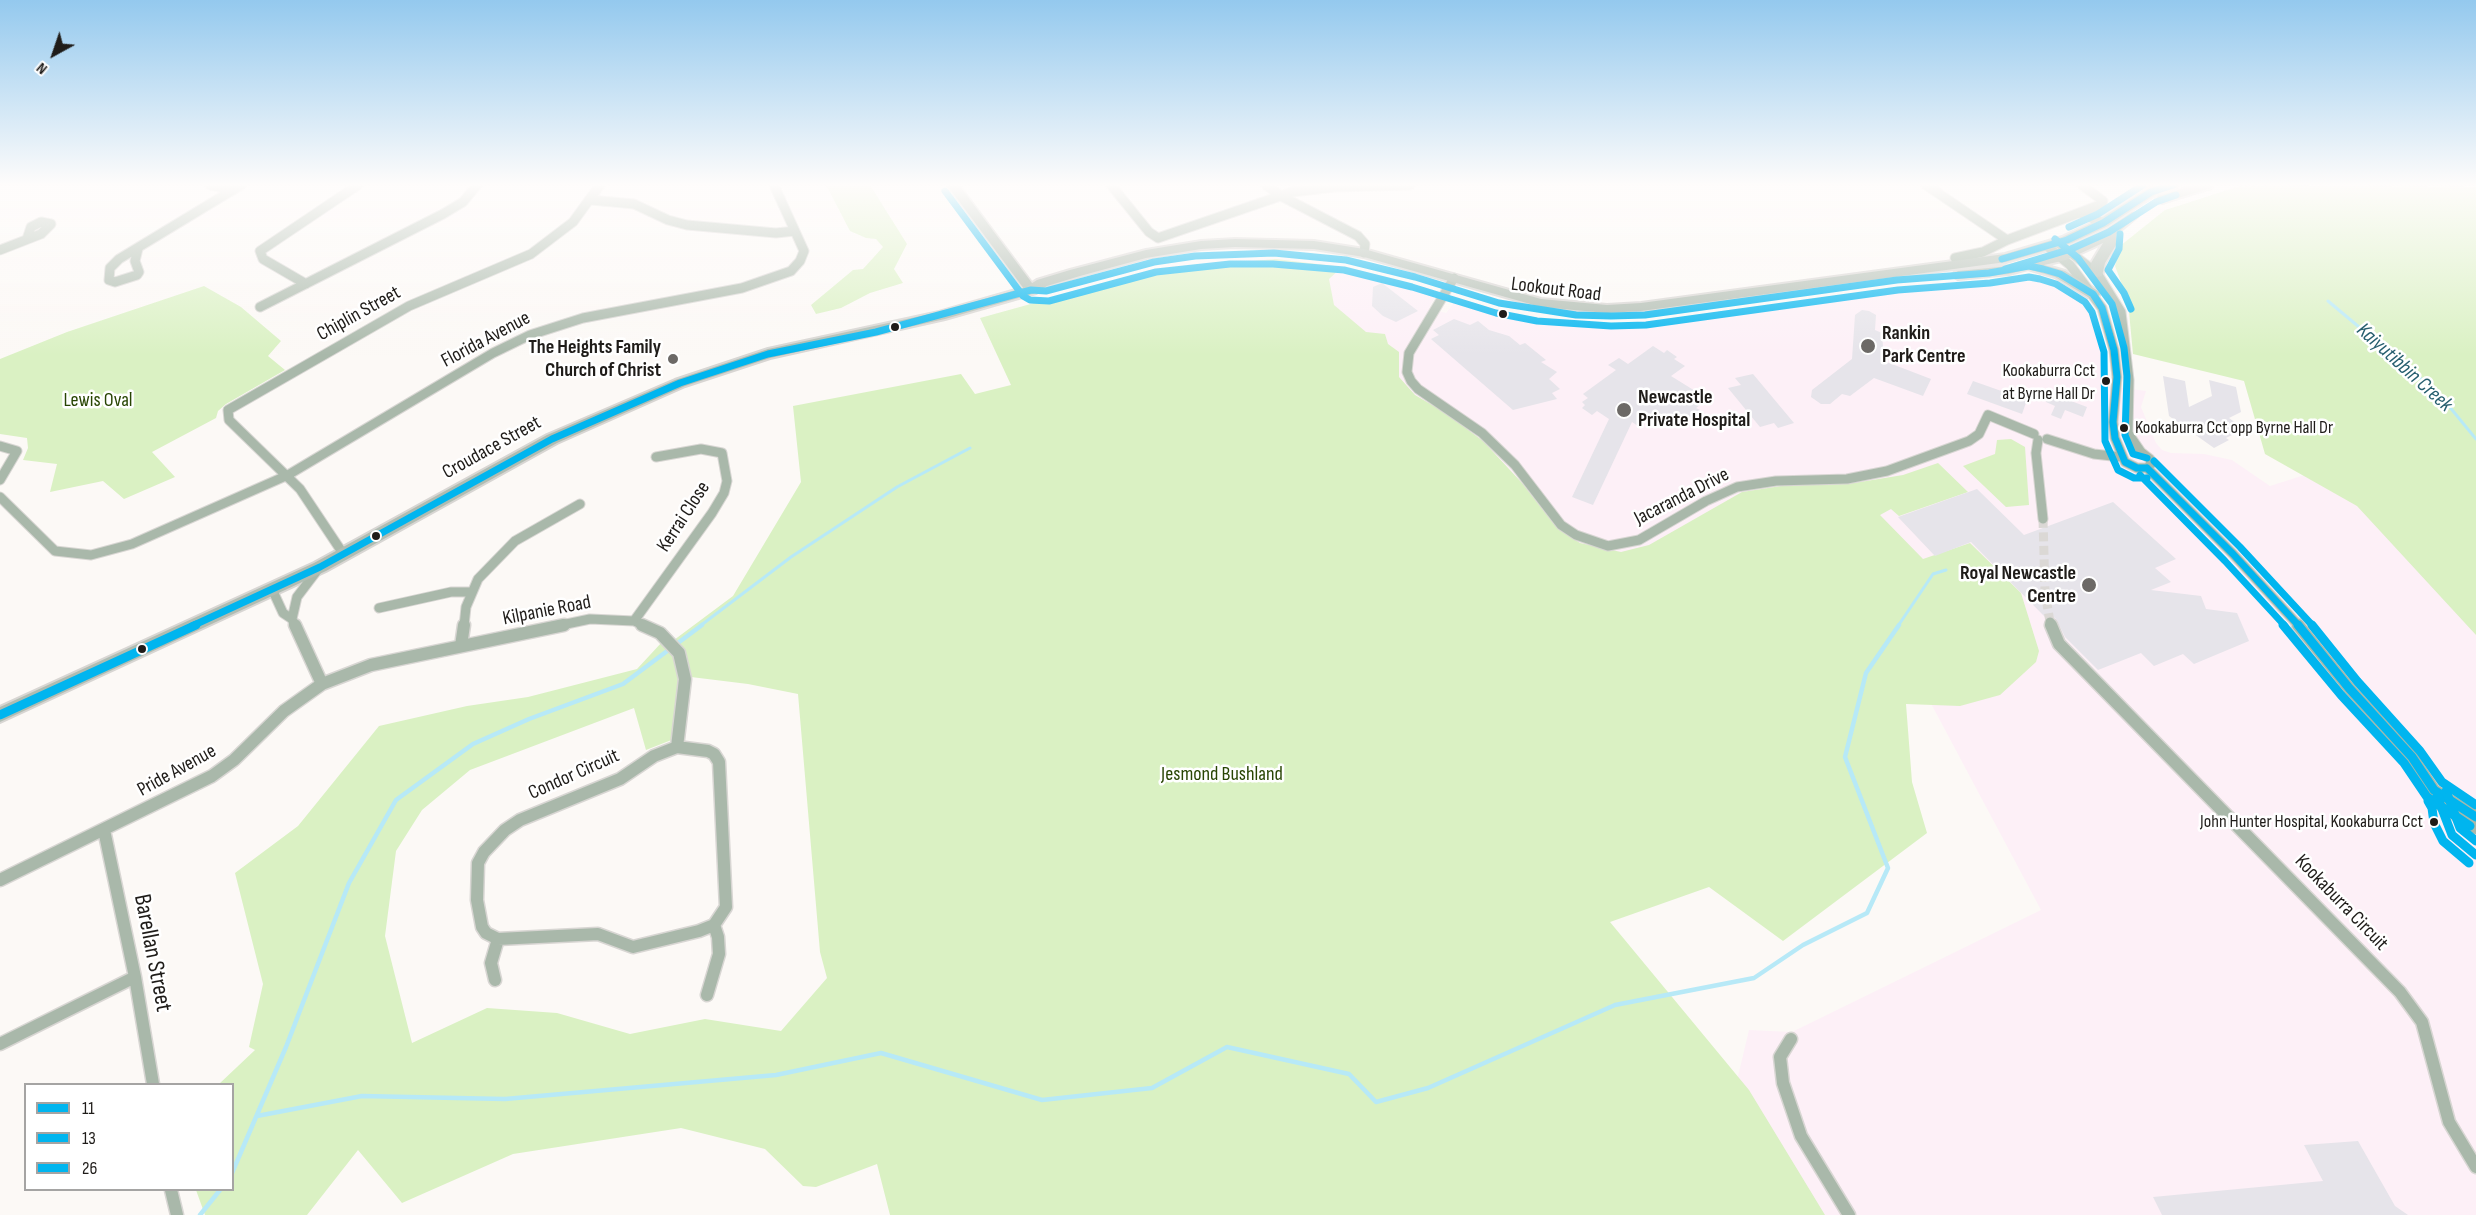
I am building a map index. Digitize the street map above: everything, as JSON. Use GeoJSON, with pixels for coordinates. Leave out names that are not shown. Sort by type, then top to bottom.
{"type":"FeatureCollection","features":[{"type":"Feature","properties":{"kind":"highway","name":"Lookout Road"},"geometry":{"type":"LineString","coordinates":[[1031,290],[1046,291],[1154,262],[1240,253],[1309,255],[1346,260],[1541,303],[1607,309],[1641,307],[1995,260],[2060,250],[2072,242]]}},
{"type":"Feature","properties":{"kind":"highway","name":"Lookout Road"},"geometry":{"type":"LineString","coordinates":[[1031,290],[1054,279],[1146,254],[1201,245],[1235,243],[1314,245],[1364,253],[1452,283],[1499,303],[1539,311],[1611,316],[1645,315],[1897,280],[1989,273],[2029,266],[2078,242]]}},
{"type":"Feature","properties":{"kind":"highway"},"geometry":{"type":"LineString","coordinates":[[2097,273],[2098,263],[2109,245],[2109,242]]}},
{"type":"Feature","properties":{"kind":"highway"},"geometry":{"type":"LineString","coordinates":[[2029,266],[2060,274],[2093,294]]}},
{"type":"Feature","properties":{"kind":"highway","name":"Croudace Street"},"geometry":{"type":"LineString","coordinates":[[0,715],[320,567],[552,439],[680,383],[768,354],[886,329],[1031,290]]}},
{"type":"Feature","properties":{"kind":"main road"},"geometry":{"type":"LineString","coordinates":[[996,242],[1031,290]]}},
{"type":"Feature","properties":{"kind":"main road"},"geometry":{"type":"LineString","coordinates":[[1017,270],[1033,277],[1054,279]]}},
{"type":"Feature","properties":{"kind":"street"},"geometry":{"type":"LineString","coordinates":[[0,250],[20,242]]}},
{"type":"Feature","properties":{"kind":"street"},"geometry":{"type":"LineString","coordinates":[[138,249],[135,261],[139,272],[116,282],[109,280],[108,273],[114,264],[150,242]]}},
{"type":"Feature","properties":{"kind":"street"},"geometry":{"type":"LineString","coordinates":[[272,242],[260,251],[263,259],[306,284]]}},
{"type":"Feature","properties":{"kind":"street"},"geometry":{"type":"LineString","coordinates":[[260,307],[389,242]]}},
{"type":"Feature","properties":{"kind":"street","name":"Chiplin Street"},"geometry":{"type":"LineString","coordinates":[[288,475],[229,420],[227,413],[233,405],[390,316],[425,298],[506,266],[531,254],[547,242]]}},
{"type":"Feature","properties":{"kind":"street","name":"Florida Avenue"},"geometry":{"type":"LineString","coordinates":[[0,496],[55,551],[91,555],[132,544],[288,475],[493,353],[530,335],[569,322],[728,291],[782,276],[796,266],[803,256],[800,242]]}},
{"type":"Feature","properties":{"kind":"street"},"geometry":{"type":"LineString","coordinates":[[1363,242],[1364,253]]}},
{"type":"Feature","properties":{"kind":"street"},"geometry":{"type":"LineString","coordinates":[[1955,258],[1983,252],[2004,242]]}},
{"type":"Feature","properties":{"kind":"street"},"geometry":{"type":"LineString","coordinates":[[2060,250],[2097,273],[2121,312],[2129,380],[2128,433],[2141,452],[2151,460],[2147,468]]}},
{"type":"Feature","properties":{"kind":"street"},"geometry":{"type":"LineString","coordinates":[[2060,250],[2102,308],[2114,350],[2117,377],[2113,422],[2115,438],[2122,455],[2134,467],[2147,468],[2287,613],[2412,757],[2442,805],[2476,828]]}},
{"type":"Feature","properties":{"kind":"street","name":"Jacaranda Drive"},"geometry":{"type":"LineString","coordinates":[[1452,283],[1409,352],[1407,372],[1411,381],[1418,389],[1482,433],[1507,457],[1561,525],[1576,536],[1608,546],[1639,540],[1706,501],[1737,487],[1776,481],[1847,479],[1887,471],[1969,441],[1979,434],[1988,415],[2040,438]]}},
{"type":"Feature","properties":{"kind":"street"},"geometry":{"type":"LineString","coordinates":[[2043,519],[2036,453],[2040,438],[2094,454],[2122,455],[2129,449],[2141,452]]}},
{"type":"Feature","properties":{"kind":"street"},"geometry":{"type":"LineString","coordinates":[[0,446],[17,451],[0,480]]}},
{"type":"Feature","properties":{"kind":"street","name":"Kerrai Close"},"geometry":{"type":"LineString","coordinates":[[634,621],[712,513],[724,493],[727,481],[722,453],[701,449],[656,457]]}},
{"type":"Feature","properties":{"kind":"street"},"geometry":{"type":"LineString","coordinates":[[288,475],[300,489],[344,555]]}},
{"type":"Feature","properties":{"kind":"street"},"geometry":{"type":"LineString","coordinates":[[461,646],[466,607],[471,592],[490,565],[515,541],[580,504]]}},
{"type":"Feature","properties":{"kind":"street"},"geometry":{"type":"LineString","coordinates":[[292,619],[297,597],[320,567]]}},
{"type":"Feature","properties":{"kind":"street"},"geometry":{"type":"LineString","coordinates":[[272,590],[283,613],[292,619],[322,684]]}},
{"type":"Feature","properties":{"kind":"street"},"geometry":{"type":"LineString","coordinates":[[379,608],[451,592],[471,592]]}},
{"type":"Feature","properties":{"kind":"street","name":"Kilpanie Road"},"geometry":{"type":"LineString","coordinates":[[322,684],[371,665],[590,619],[634,621],[660,633],[679,653],[685,679],[677,747]]}},
{"type":"Feature","properties":{"kind":"street","name":"Kookaburra Circuit"},"geometry":{"type":"LineString","coordinates":[[2050,622],[2059,644],[2400,992],[2422,1022],[2449,1122],[2476,1167]]}},
{"type":"Feature","properties":{"kind":"street","name":"Pride Avenue"},"geometry":{"type":"LineString","coordinates":[[0,880],[218,772],[234,760],[284,711],[322,684]]}},
{"type":"Feature","properties":{"kind":"street"},"geometry":{"type":"LineString","coordinates":[[495,980],[492,963],[498,939],[588,933],[598,934],[633,947],[699,931],[714,925],[724,913],[726,907],[718,762],[714,754],[708,751],[677,747]]}},
{"type":"Feature","properties":{"kind":"street","name":"Condor Circuit"},"geometry":{"type":"LineString","coordinates":[[498,939],[482,927],[477,900],[478,863],[484,852],[504,830],[520,820],[620,779],[654,756],[677,747]]}},
{"type":"Feature","properties":{"kind":"street"},"geometry":{"type":"LineString","coordinates":[[2434,790],[2476,817]]}},
{"type":"Feature","properties":{"kind":"street","name":"Barellan Street"},"geometry":{"type":"LineString","coordinates":[[104,830],[135,977],[153,1083]]}},
{"type":"Feature","properties":{"kind":"street"},"geometry":{"type":"LineString","coordinates":[[707,995],[719,945],[714,925]]}},
{"type":"Feature","properties":{"kind":"street"},"geometry":{"type":"LineString","coordinates":[[0,1044],[135,977]]}},
{"type":"Feature","properties":{"kind":"street"},"geometry":{"type":"LineString","coordinates":[[1791,1039],[1780,1057],[1783,1083],[1801,1136],[1849,1215]]}},
{"type":"Feature","properties":{"kind":"street"},"geometry":{"type":"LineString","coordinates":[[171,1191],[177,1215]]}},
{"type":"Feature","properties":{"kind":"shaded area"},"geometry":{"type":"Polygon","coordinates":[[[1268,259],[1342,266],[1433,289],[1436,295],[1429,308],[1446,313],[1455,301],[1504,316],[1561,326],[1649,321],[1921,284],[1961,281],[2057,282],[2069,284],[2086,296],[2091,303],[2103,343],[2107,386],[2146,391],[2141,407],[2156,443],[2162,450],[2171,453],[2204,454],[2232,460],[2270,486],[2317,471],[2288,424],[2476,626],[2476,1215],[1705,1215],[1749,1030],[1792,1032],[2041,910],[1878,604],[1255,501],[1175,363],[1120,278],[1203,263],[1268,259]]]}},
{"type":"Feature","properties":{"kind":"green space"},"geometry":{"type":"Polygon","coordinates":[[[878,242],[906,242],[907,244],[894,269],[903,283],[870,293],[841,308],[816,314],[811,305],[853,270],[863,269],[883,247],[878,242]]]}},
{"type":"Feature","properties":{"kind":"green space"},"geometry":{"type":"Polygon","coordinates":[[[2125,242],[2476,242],[2476,635],[2357,506],[2265,454],[2244,381],[2133,354],[2128,301],[2115,266],[2120,246],[2125,242]]]}},
{"type":"Feature","properties":{"kind":"green space","name":"Jesmond Bushland"},"geometry":{"type":"Polygon","coordinates":[[[1276,259],[1342,267],[1329,279],[1334,305],[1366,332],[1385,334],[1388,344],[1399,352],[1399,377],[1415,395],[1444,412],[1483,441],[1522,483],[1557,528],[1580,543],[1621,552],[1649,545],[1742,492],[1781,486],[1854,483],[1903,475],[1938,463],[1968,492],[1899,516],[1891,509],[1880,515],[1923,559],[1970,543],[2021,593],[2039,651],[2036,662],[2000,695],[1960,706],[1906,704],[1912,782],[1927,833],[1783,941],[1709,887],[1610,922],[1749,1090],[1825,1215],[890,1215],[877,1164],[816,1187],[803,1186],[765,1149],[681,1128],[513,1154],[402,1203],[358,1150],[307,1215],[205,1215],[196,1191],[234,1191],[234,1083],[220,1083],[255,1050],[249,1047],[263,984],[235,873],[298,826],[379,726],[467,706],[528,697],[637,669],[662,642],[677,662],[680,680],[674,739],[646,750],[634,708],[470,770],[422,810],[396,851],[385,936],[412,1043],[487,1008],[557,1013],[630,1034],[705,1019],[781,1031],[827,978],[820,952],[798,694],[748,684],[691,677],[684,651],[674,640],[733,596],[801,482],[793,406],[961,374],[975,394],[1011,385],[980,318],[1063,295],[1183,267],[1276,259]]]}},
{"type":"Feature","properties":{"kind":"green space","name":"Lewis Oval"},"geometry":{"type":"Polygon","coordinates":[[[204,286],[241,307],[281,341],[268,356],[285,370],[226,404],[218,411],[216,418],[152,452],[175,477],[124,499],[103,481],[50,492],[57,464],[23,460],[28,448],[27,438],[0,434],[0,359],[67,332],[204,286]]]}},
{"type":"Feature","properties":{"kind":"green space"},"geometry":{"type":"Polygon","coordinates":[[[2011,439],[2025,447],[2029,505],[2006,507],[1963,466],[1995,454],[1997,440],[2011,439]]]}},
{"type":"Feature","properties":{"kind":"building"},"geometry":{"type":"Polygon","coordinates":[[[1382,283],[1418,311],[1396,322],[1383,316],[1372,306],[1373,287],[1382,283]]]}},
{"type":"Feature","properties":{"kind":"building","name":"Rankin Park Centre"},"geometry":{"type":"Polygon","coordinates":[[[1862,310],[1876,315],[1875,330],[1882,333],[1884,361],[1931,379],[1923,396],[1874,378],[1850,396],[1842,394],[1830,404],[1821,404],[1811,397],[1812,390],[1852,359],[1855,315],[1862,310]]]}},
{"type":"Feature","properties":{"kind":"building"},"geometry":{"type":"Polygon","coordinates":[[[1454,319],[1470,325],[1478,321],[1489,330],[1509,336],[1520,345],[1525,343],[1546,360],[1541,362],[1557,372],[1549,379],[1560,389],[1552,393],[1557,399],[1513,410],[1431,339],[1439,335],[1433,330],[1454,319]]]}},
{"type":"Feature","properties":{"kind":"building"},"geometry":{"type":"Polygon","coordinates":[[[1653,346],[1664,353],[1667,350],[1677,357],[1674,359],[1685,366],[1671,376],[1708,399],[1696,408],[1700,410],[1681,424],[1676,421],[1671,425],[1654,414],[1638,426],[1632,422],[1593,505],[1572,497],[1609,419],[1597,411],[1592,415],[1582,408],[1585,405],[1582,402],[1588,398],[1583,394],[1616,370],[1608,365],[1619,358],[1628,364],[1653,346]]]}},
{"type":"Feature","properties":{"kind":"building"},"geometry":{"type":"Polygon","coordinates":[[[1753,374],[1794,423],[1778,428],[1774,423],[1760,427],[1728,388],[1741,385],[1735,378],[1753,374]]]}},
{"type":"Feature","properties":{"kind":"building"},"geometry":{"type":"Polygon","coordinates":[[[2163,376],[2185,381],[2189,407],[2212,396],[2209,380],[2236,387],[2241,412],[2229,418],[2236,423],[2230,426],[2238,432],[2214,448],[2169,416],[2163,376]]]}},
{"type":"Feature","properties":{"kind":"building"},"geometry":{"type":"Polygon","coordinates":[[[1973,381],[2027,400],[2022,414],[1967,394],[1973,381]]]}},
{"type":"Feature","properties":{"kind":"building"},"geometry":{"type":"Polygon","coordinates":[[[2050,393],[2087,407],[2083,417],[2065,410],[2061,419],[2051,415],[2055,406],[2046,402],[2050,393]]]}},
{"type":"Feature","properties":{"kind":"building","name":"Royal Newcastle Centre"},"geometry":{"type":"Polygon","coordinates":[[[1977,489],[2024,535],[2113,502],[2176,559],[2155,568],[2171,582],[2151,590],[2201,596],[2206,609],[2237,613],[2249,641],[2194,664],[2183,654],[2154,666],[2141,653],[2098,670],[2065,637],[2056,619],[2051,615],[2045,617],[1971,542],[1935,556],[1898,517],[1977,489]]]}},
{"type":"Feature","properties":{"kind":"building"},"geometry":{"type":"Polygon","coordinates":[[[2358,1141],[2395,1206],[2408,1215],[2162,1215],[2153,1197],[2323,1181],[2304,1145],[2358,1141]]]}},
{"type":"Feature","properties":{"kind":"waterway","name":"Kaiyutibbin Creek"},"geometry":{"type":"LineString","coordinates":[[2328,301],[2439,394],[2476,439]]}},
{"type":"Feature","properties":{"kind":"waterway"},"geometry":{"type":"LineString","coordinates":[[700,626],[791,557],[897,487],[970,448]]}},
{"type":"Feature","properties":{"kind":"waterway"},"geometry":{"type":"LineString","coordinates":[[1898,626],[1933,574],[1946,570]]}},
{"type":"Feature","properties":{"kind":"waterway"},"geometry":{"type":"LineString","coordinates":[[234,1168],[286,1047],[349,883],[396,800],[473,744],[529,719],[623,684],[702,625]]}},
{"type":"Feature","properties":{"kind":"waterway"},"geometry":{"type":"LineString","coordinates":[[257,1116],[362,1096],[505,1099],[776,1075],[881,1053],[1042,1100],[1152,1088],[1227,1047],[1349,1074],[1376,1102],[1428,1088],[1615,1005],[1754,978],[1803,945],[1867,913],[1888,868],[1845,757],[1866,673],[1899,625]]}},
{"type":"Feature","properties":{"kind":"waterway"},"geometry":{"type":"LineString","coordinates":[[200,1215],[219,1191]]}},
{"type":"Feature","properties":{"kind":"tunnel"},"geometry":{"type":"LineString","coordinates":[[2043,519],[2045,592],[2050,622]]}},
{"type":"Feature","properties":{"kind":"transit line","name":"13"},"geometry":{"type":"LineString","coordinates":[[983,242],[1023,296],[1030,300],[1049,301],[1156,272],[1230,264],[1273,264],[1344,270],[1412,287],[1496,313],[1537,321],[1611,326],[1646,325],[1898,290],[1990,283],[2029,277],[2040,279],[2056,284],[2085,302],[2092,312],[2104,352],[2105,441],[2118,470],[2134,478],[2147,478]]}},
{"type":"Feature","properties":{"kind":"transit line","name":"26"},"geometry":{"type":"LineString","coordinates":[[2058,242],[2078,258],[2112,304],[2124,348],[2127,376],[2125,435],[2133,454],[2147,458]]}},
{"type":"Feature","properties":{"kind":"transit line","name":"11"},"geometry":{"type":"LineString","coordinates":[[2002,259],[2061,242]]}},
{"type":"Feature","properties":{"kind":"transit line","name":"13"},"geometry":{"type":"LineString","coordinates":[[2005,269],[2087,242]]}},
{"type":"Feature","properties":{"kind":"transit line","name":"26"},"geometry":{"type":"LineString","coordinates":[[2119,242],[2119,249],[2108,270],[2124,293],[2131,309]]}},
{"type":"Feature","properties":{"kind":"transit line","name":"11"},"geometry":{"type":"LineString","coordinates":[[0,715],[320,567],[552,439],[680,383],[768,354],[876,332],[1031,290],[1046,291],[1154,262],[1195,256],[1274,253],[1346,260],[1415,277],[1499,303],[1576,315],[1611,316],[1645,315],[1897,280],[1989,273],[2029,266],[2043,269],[2060,274],[2093,294],[2102,308],[2114,350],[2117,377],[2113,422],[2115,438],[2125,462],[2137,468],[2147,468]]}},
{"type":"Feature","properties":{"kind":"transit line","name":"26"},"geometry":{"type":"LineString","coordinates":[[2154,461],[2240,547],[2309,621],[2357,681],[2420,751],[2442,782],[2476,805]]}},
{"type":"Feature","properties":{"kind":"transit line","name":"11"},"geometry":{"type":"LineString","coordinates":[[2147,468],[2233,554],[2301,628],[2349,688],[2412,757],[2434,790],[2476,817]]}},
{"type":"Feature","properties":{"kind":"transit line","name":"13"},"geometry":{"type":"LineString","coordinates":[[2140,475],[2225,561],[2293,635],[2341,695],[2404,763],[2427,797],[2470,826]]}},
{"type":"Feature","properties":{"kind":"transit line","name":"26"},"geometry":{"type":"LineString","coordinates":[[2446,791],[2460,828],[2476,841]]}},
{"type":"Feature","properties":{"kind":"transit line","name":"11"},"geometry":{"type":"LineString","coordinates":[[2437,796],[2452,835],[2476,855]]}},
{"type":"Feature","properties":{"kind":"transit line","name":"13"},"geometry":{"type":"LineString","coordinates":[[2428,801],[2432,808],[2434,823],[2443,841],[2469,863]]}},
{"type":"Feature","properties":{"kind":"place","name":"Rankin Park Centre"},"geometry":{"type":"Point","coordinates":[1868,346]}},
{"type":"Feature","properties":{"kind":"place","name":"The Heights Family Church of Christ"},"geometry":{"type":"Point","coordinates":[673,359]}},
{"type":"Feature","properties":{"kind":"place","name":"Kookaburra Cct at Byrne Hall Dr"},"geometry":{"type":"Point","coordinates":[2106,381]}},
{"type":"Feature","properties":{"kind":"place","name":"Newcastle Private Hospital"},"geometry":{"type":"Point","coordinates":[1624,410]}},
{"type":"Feature","properties":{"kind":"place","name":"Kookaburra Cct opp Byrne Hall Dr"},"geometry":{"type":"Point","coordinates":[2124,428]}},
{"type":"Feature","properties":{"kind":"place","name":"Royal Newcastle Centre"},"geometry":{"type":"Point","coordinates":[2089,585]}},
{"type":"Feature","properties":{"kind":"place","name":"John Hunter Hospital, Kookaburra Cct"},"geometry":{"type":"Point","coordinates":[2434,822]}}]}
